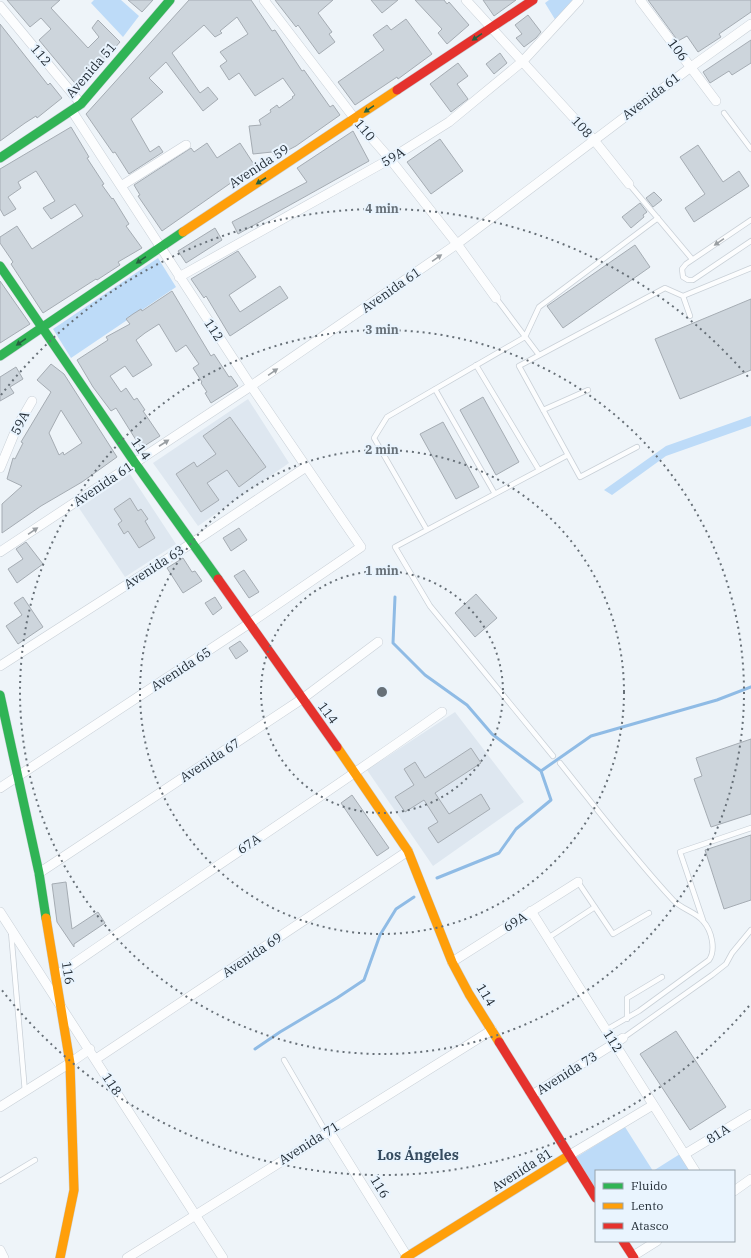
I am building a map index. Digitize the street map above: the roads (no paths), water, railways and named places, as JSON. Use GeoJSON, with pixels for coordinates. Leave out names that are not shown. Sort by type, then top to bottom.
{"type":"FeatureCollection","features":[{"type":"Feature","properties":{"kind":"street","name":"Avenida 51"},"geometry":{"type":"LineString","coordinates":[[0,158],[81,104],[170,0]]}},
{"type":"Feature","properties":{"kind":"street","name":"110"},"geometry":{"type":"LineString","coordinates":[[264,0],[355,119],[390,159],[457,244],[496,298]]}},
{"type":"Feature","properties":{"kind":"street","name":"108"},"geometry":{"type":"LineString","coordinates":[[466,0],[594,140],[629,184]]}},
{"type":"Feature","properties":{"kind":"street","name":"Avenida 59"},"geometry":{"type":"LineString","coordinates":[[0,356],[160,247],[534,0]]}},
{"type":"Feature","properties":{"kind":"street","name":"59A"},"geometry":{"type":"LineString","coordinates":[[179,277],[390,159],[449,122],[523,61],[579,0]]}},
{"type":"Feature","properties":{"kind":"street","name":"106"},"geometry":{"type":"LineString","coordinates":[[640,0],[716,101]]}},
{"type":"Feature","properties":{"kind":"street","name":"112"},"geometry":{"type":"LineString","coordinates":[[0,6],[81,104]]}},
{"type":"Feature","properties":{"kind":"street","name":"Avenida 61"},"geometry":{"type":"LineString","coordinates":[[0,552],[251,386],[457,244],[691,67],[751,24]]}},
{"type":"Feature","properties":{"kind":"street","name":"112"},"geometry":{"type":"LineString","coordinates":[[72,111],[251,386],[361,547]]}},
{"type":"Feature","properties":{"kind":"street"},"geometry":{"type":"LineString","coordinates":[[121,186],[186,145]]}},
{"type":"Feature","properties":{"kind":"street","name":"114"},"geometry":{"type":"LineString","coordinates":[[0,266],[135,463],[356,773],[408,851],[452,962],[469,994],[568,1156],[595,1196]]}},
{"type":"Feature","properties":{"kind":"street","name":"59A"},"geometry":{"type":"LineString","coordinates":[[0,468],[18,426],[32,401]]}},
{"type":"Feature","properties":{"kind":"street","name":"Avenida 63"},"geometry":{"type":"LineString","coordinates":[[0,666],[192,543],[306,467]]}},
{"type":"Feature","properties":{"kind":"street","name":"Avenida 65"},"geometry":{"type":"LineString","coordinates":[[0,788],[250,623],[361,547]]}},
{"type":"Feature","properties":{"kind":"street","name":"Avenida 67"},"geometry":{"type":"LineString","coordinates":[[39,873],[302,699],[378,642]]}},
{"type":"Feature","properties":{"kind":"street","name":"116"},"geometry":{"type":"LineString","coordinates":[[0,695],[39,873],[70,1063],[74,1190],[60,1258]]}},
{"type":"Feature","properties":{"kind":"street","name":"67A"},"geometry":{"type":"LineString","coordinates":[[56,976],[167,899],[356,773],[442,712]]}},
{"type":"Feature","properties":{"kind":"street","name":"Avenida 69"},"geometry":{"type":"LineString","coordinates":[[96,1059],[408,851]]}},
{"type":"Feature","properties":{"kind":"street","name":"69A"},"geometry":{"type":"LineString","coordinates":[[452,962],[578,882]]}},
{"type":"Feature","properties":{"kind":"street","name":"112"},"geometry":{"type":"LineString","coordinates":[[531,911],[606,1030],[618,1041],[654,1105],[694,1170]]}},
{"type":"Feature","properties":{"kind":"street","name":"118"},"geometry":{"type":"LineString","coordinates":[[0,913],[90,1048],[223,1258]]}},
{"type":"Feature","properties":{"kind":"street","name":"Avenida 71"},"geometry":{"type":"LineString","coordinates":[[127,1258],[327,1131],[492,1030]]}},
{"type":"Feature","properties":{"kind":"street","name":"Avenida 73"},"geometry":{"type":"LineString","coordinates":[[532,1095],[618,1041]]}},
{"type":"Feature","properties":{"kind":"street"},"geometry":{"type":"LineString","coordinates":[[0,1107],[70,1063],[90,1048]]}},
{"type":"Feature","properties":{"kind":"street","name":"Avenida 81"},"geometry":{"type":"LineString","coordinates":[[407,1258],[568,1156],[654,1105]]}},
{"type":"Feature","properties":{"kind":"street","name":"81A"},"geometry":{"type":"LineString","coordinates":[[685,1154],[751,1114]]}},
{"type":"Feature","properties":{"kind":"street","name":"116"},"geometry":{"type":"LineString","coordinates":[[327,1131],[407,1258]]}},
{"type":"Feature","properties":{"kind":"street"},"geometry":{"type":"LineString","coordinates":[[735,1190],[751,1180]]}},
{"type":"Feature","properties":{"kind":"street"},"geometry":{"type":"LineString","coordinates":[[624,1242],[634,1257],[656,1242]]}},
{"type":"Feature","properties":{"kind":"street"},"geometry":{"type":"LineString","coordinates":[[0,1250],[4,1258]]}},
{"type":"Feature","properties":{"kind":"lane"},"geometry":{"type":"LineString","coordinates":[[724,113],[751,149]]}},
{"type":"Feature","properties":{"kind":"lane","name":"108"},"geometry":{"type":"LineString","coordinates":[[629,184],[692,259]]}},
{"type":"Feature","properties":{"kind":"lane"},"geometry":{"type":"LineString","coordinates":[[427,530],[374,438],[387,417],[525,337],[539,307],[658,218]]}},
{"type":"Feature","properties":{"kind":"lane"},"geometry":{"type":"LineString","coordinates":[[751,220],[692,259],[684,266],[682,271],[683,277],[690,280],[696,279],[751,241]]}},
{"type":"Feature","properties":{"kind":"lane"},"geometry":{"type":"LineString","coordinates":[[682,296],[751,268]]}},
{"type":"Feature","properties":{"kind":"lane"},"geometry":{"type":"LineString","coordinates":[[637,447],[580,477],[519,366],[665,288],[682,296],[690,316]]}},
{"type":"Feature","properties":{"kind":"lane"},"geometry":{"type":"LineString","coordinates":[[496,298],[540,355]]}},
{"type":"Feature","properties":{"kind":"lane"},"geometry":{"type":"LineString","coordinates":[[476,366],[540,470]]}},
{"type":"Feature","properties":{"kind":"lane"},"geometry":{"type":"LineString","coordinates":[[435,389],[495,494]]}},
{"type":"Feature","properties":{"kind":"lane"},"geometry":{"type":"LineString","coordinates":[[543,410],[588,390]]}},
{"type":"Feature","properties":{"kind":"lane"},"geometry":{"type":"LineString","coordinates":[[553,756],[430,606],[395,547],[568,455]]}},
{"type":"Feature","properties":{"kind":"lane"},"geometry":{"type":"LineString","coordinates":[[560,763],[674,902],[703,920]]}},
{"type":"Feature","properties":{"kind":"lane"},"geometry":{"type":"LineString","coordinates":[[606,1030],[626,1019],[708,960],[712,955],[713,949],[709,931],[703,920],[680,852],[751,828]]}},
{"type":"Feature","properties":{"kind":"lane"},"geometry":{"type":"LineString","coordinates":[[578,882],[613,934],[649,913]]}},
{"type":"Feature","properties":{"kind":"lane"},"geometry":{"type":"LineString","coordinates":[[548,938],[595,907]]}},
{"type":"Feature","properties":{"kind":"lane"},"geometry":{"type":"LineString","coordinates":[[11,928],[25,1092]]}},
{"type":"Feature","properties":{"kind":"lane"},"geometry":{"type":"LineString","coordinates":[[618,1041],[726,964],[732,953],[751,930]]}},
{"type":"Feature","properties":{"kind":"lane"},"geometry":{"type":"LineString","coordinates":[[626,1019],[627,998],[662,978]]}},
{"type":"Feature","properties":{"kind":"lane"},"geometry":{"type":"LineString","coordinates":[[284,1060],[327,1131]]}},
{"type":"Feature","properties":{"kind":"lane"},"geometry":{"type":"LineString","coordinates":[[0,1181],[35,1160]]}},
{"type":"Feature","properties":{"kind":"waterway"},"geometry":{"type":"LineString","coordinates":[[395,597],[393,643],[425,675],[467,705],[492,734],[541,771],[551,800],[516,829],[499,853],[437,878]]}},
{"type":"Feature","properties":{"kind":"waterway"},"geometry":{"type":"LineString","coordinates":[[541,771],[591,736],[717,700],[751,687]]}},
{"type":"Feature","properties":{"kind":"waterway"},"geometry":{"type":"LineString","coordinates":[[255,1049],[364,980],[380,935],[396,909],[414,897]]}},
{"type":"Feature","properties":{"kind":"district","name":"Los Ángeles"},"geometry":{"type":"Point","coordinates":[418,1155]}}]}
